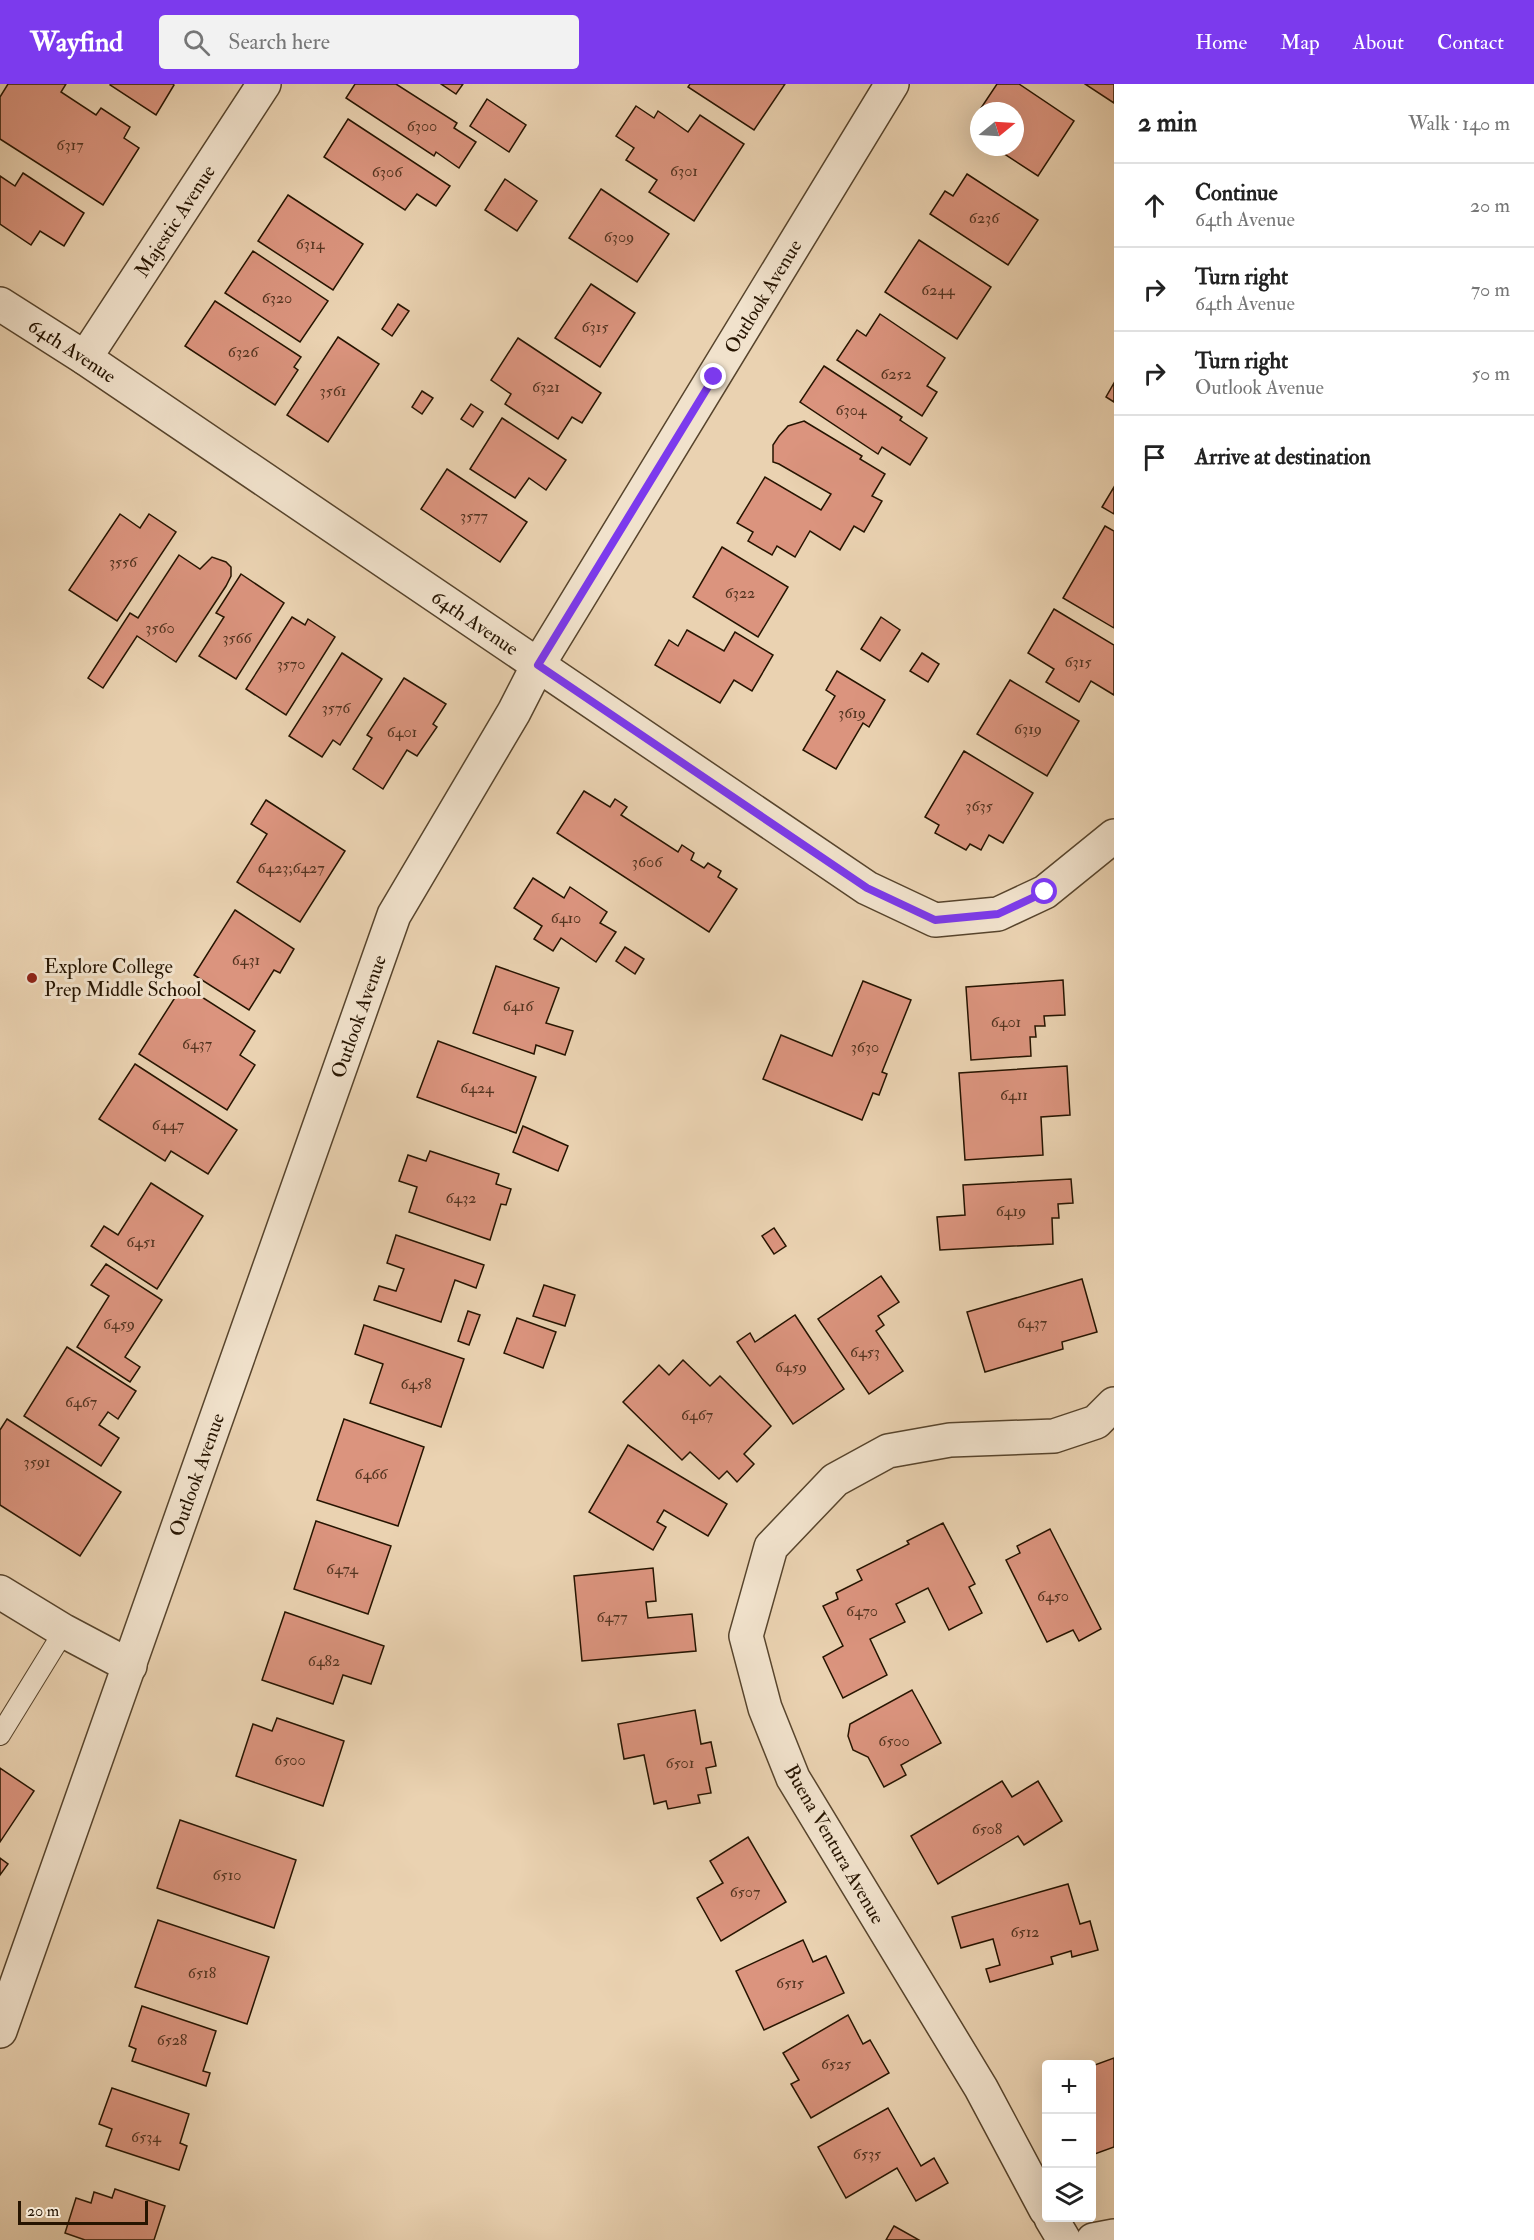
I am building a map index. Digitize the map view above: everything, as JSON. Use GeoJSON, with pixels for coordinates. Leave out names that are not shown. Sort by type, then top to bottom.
{"type":"FeatureCollection","features":[{"type":"Feature","properties":{"kind":"street","name":"Majestic Avenue"},"geometry":{"type":"LineString","coordinates":[[85,358],[264,84]]}},
{"type":"Feature","properties":{"kind":"street","name":"Outlook Avenue"},"geometry":{"type":"LineString","coordinates":[[0,2031],[394,915],[514,712],[538,665],[892,84]]}},
{"type":"Feature","properties":{"kind":"street","name":"64th Avenue"},"geometry":{"type":"LineString","coordinates":[[0,304],[85,358],[867,888],[935,920],[998,914],[1045,892],[1114,836]]}},
{"type":"Feature","properties":{"kind":"street","name":"Buena Ventura Avenue"},"geometry":{"type":"LineString","coordinates":[[1042,2201],[981,2088],[793,1778],[765,1708],[746,1636],[771,1547],[835,1480],[888,1451],[950,1440],[1054,1436],[1096,1422],[1114,1404]]}},
{"type":"Feature","properties":{"kind":"street"},"geometry":{"type":"LineString","coordinates":[[0,1592],[63,1631],[129,1666]]}},
{"type":"Feature","properties":{"kind":"street"},"geometry":{"type":"LineString","coordinates":[[1054,2222],[1064,2240]]}},
{"type":"Feature","properties":{"kind":"street"},"geometry":{"type":"LineString","coordinates":[[1093,2240],[1114,2236]]}},
{"type":"Feature","properties":{"kind":"lane"},"geometry":{"type":"LineString","coordinates":[[0,1735],[63,1631]]}},
{"type":"Feature","properties":{"kind":"building"},"geometry":{"type":"Polygon","coordinates":[[[8,84],[66,84],[61,92],[96,115],[101,108],[130,127],[124,138],[139,148],[103,205],[0,139],[0,97],[8,84]]]}},
{"type":"Feature","properties":{"kind":"building"},"geometry":{"type":"Polygon","coordinates":[[[111,84],[173,84],[174,85],[156,115],[111,84]]]}},
{"type":"Feature","properties":{"kind":"building"},"geometry":{"type":"Polygon","coordinates":[[[355,84],[396,84],[457,123],[454,128],[476,142],[459,168],[436,152],[434,156],[346,98],[355,84]]]}},
{"type":"Feature","properties":{"kind":"building"},"geometry":{"type":"Polygon","coordinates":[[[441,84],[463,84],[456,94],[441,84]]]}},
{"type":"Feature","properties":{"kind":"building"},"geometry":{"type":"Polygon","coordinates":[[[690,84],[785,84],[754,130],[688,87],[690,84]]]}},
{"type":"Feature","properties":{"kind":"building"},"geometry":{"type":"Polygon","coordinates":[[[997,84],[1019,84],[1074,121],[1038,176],[1007,156],[1024,156],[1024,102],[985,102],[997,84]]]}},
{"type":"Feature","properties":{"kind":"building"},"geometry":{"type":"Polygon","coordinates":[[[1085,84],[1114,84],[1114,103],[1085,84]]]}},
{"type":"Feature","properties":{"kind":"building"},"geometry":{"type":"Polygon","coordinates":[[[487,99],[526,125],[509,152],[470,126],[487,99]]]}},
{"type":"Feature","properties":{"kind":"building"},"geometry":{"type":"Polygon","coordinates":[[[636,106],[654,118],[658,111],[688,132],[700,115],[744,144],[694,221],[649,192],[657,180],[626,160],[634,148],[616,136],[636,106]]]}},
{"type":"Feature","properties":{"kind":"building"},"geometry":{"type":"Polygon","coordinates":[[[348,119],[450,186],[436,206],[417,194],[405,210],[324,157],[348,119]]]}},
{"type":"Feature","properties":{"kind":"building"},"geometry":{"type":"Polygon","coordinates":[[[23,173],[84,213],[64,246],[40,231],[31,245],[0,224],[0,176],[15,186],[23,173]]]}},
{"type":"Feature","properties":{"kind":"building"},"geometry":{"type":"Polygon","coordinates":[[[967,174],[1038,220],[1008,265],[930,214],[945,191],[953,196],[967,174]]]}},
{"type":"Feature","properties":{"kind":"building"},"geometry":{"type":"Polygon","coordinates":[[[505,179],[537,201],[517,231],[485,210],[505,179]]]}},
{"type":"Feature","properties":{"kind":"building"},"geometry":{"type":"Polygon","coordinates":[[[601,189],[669,234],[637,282],[569,238],[601,189]]]}},
{"type":"Feature","properties":{"kind":"building"},"geometry":{"type":"Polygon","coordinates":[[[288,195],[363,244],[333,290],[258,241],[288,195]]]}},
{"type":"Feature","properties":{"kind":"building"},"geometry":{"type":"Polygon","coordinates":[[[919,240],[991,287],[957,339],[885,292],[919,240]]]}},
{"type":"Feature","properties":{"kind":"building"},"geometry":{"type":"Polygon","coordinates":[[[253,251],[328,301],[300,342],[225,293],[253,251]]]}},
{"type":"Feature","properties":{"kind":"building"},"geometry":{"type":"Polygon","coordinates":[[[591,284],[635,313],[600,367],[555,338],[591,284]]]}},
{"type":"Feature","properties":{"kind":"building"},"geometry":{"type":"Polygon","coordinates":[[[215,301],[301,357],[294,367],[298,370],[275,405],[185,346],[215,301]]]}},
{"type":"Feature","properties":{"kind":"building"},"geometry":{"type":"Polygon","coordinates":[[[398,304],[409,311],[392,336],[382,329],[398,304]]]}},
{"type":"Feature","properties":{"kind":"building"},"geometry":{"type":"Polygon","coordinates":[[[880,314],[945,358],[927,386],[937,392],[922,416],[837,360],[857,330],[866,336],[880,314]]]}},
{"type":"Feature","properties":{"kind":"building"},"geometry":{"type":"Polygon","coordinates":[[[338,337],[379,364],[328,442],[287,415],[338,337]]]}},
{"type":"Feature","properties":{"kind":"building"},"geometry":{"type":"Polygon","coordinates":[[[518,338],[601,393],[582,423],[572,417],[558,439],[505,404],[511,394],[491,380],[518,338]]]}},
{"type":"Feature","properties":{"kind":"building"},"geometry":{"type":"Polygon","coordinates":[[[824,366],[902,417],[900,420],[927,438],[910,465],[882,447],[878,454],[800,402],[824,366]]]}},
{"type":"Feature","properties":{"kind":"building"},"geometry":{"type":"Polygon","coordinates":[[[1114,383],[1114,402],[1106,397],[1114,383]]]}},
{"type":"Feature","properties":{"kind":"building"},"geometry":{"type":"Polygon","coordinates":[[[422,391],[433,398],[422,414],[412,407],[422,391]]]}},
{"type":"Feature","properties":{"kind":"building"},"geometry":{"type":"Polygon","coordinates":[[[471,404],[483,412],[473,427],[461,419],[471,404]]]}},
{"type":"Feature","properties":{"kind":"building"},"geometry":{"type":"Polygon","coordinates":[[[502,418],[566,460],[546,490],[529,478],[515,498],[470,469],[502,418]]]}},
{"type":"Feature","properties":{"kind":"building"},"geometry":{"type":"Polygon","coordinates":[[[804,421],[862,456],[860,459],[885,474],[872,496],[882,501],[864,532],[854,526],[840,550],[810,531],[795,557],[777,546],[772,555],[748,541],[753,532],[737,523],[765,477],[821,510],[831,494],[773,462],[773,445],[779,436],[788,426],[804,421]]]}},
{"type":"Feature","properties":{"kind":"building"},"geometry":{"type":"Polygon","coordinates":[[[447,469],[527,522],[500,562],[421,509],[447,469]]]}},
{"type":"Feature","properties":{"kind":"building"},"geometry":{"type":"Polygon","coordinates":[[[1114,487],[1114,514],[1102,507],[1114,487]]]}},
{"type":"Feature","properties":{"kind":"building"},"geometry":{"type":"Polygon","coordinates":[[[120,514],[140,528],[149,514],[176,532],[117,621],[69,590],[120,514]]]}},
{"type":"Feature","properties":{"kind":"building"},"geometry":{"type":"Polygon","coordinates":[[[1105,526],[1114,531],[1114,628],[1063,598],[1105,526]]]}},
{"type":"Feature","properties":{"kind":"building"},"geometry":{"type":"Polygon","coordinates":[[[722,547],[788,587],[758,637],[693,597],[722,547]]]}},
{"type":"Feature","properties":{"kind":"building"},"geometry":{"type":"Polygon","coordinates":[[[179,555],[200,569],[212,557],[226,562],[231,567],[231,576],[226,586],[176,662],[137,636],[103,688],[88,678],[130,613],[138,618],[179,555]]]}},
{"type":"Feature","properties":{"kind":"building"},"geometry":{"type":"Polygon","coordinates":[[[241,574],[284,603],[236,679],[199,656],[224,617],[216,613],[241,574]]]}},
{"type":"Feature","properties":{"kind":"building"},"geometry":{"type":"Polygon","coordinates":[[[1054,609],[1114,645],[1114,695],[1091,681],[1079,702],[1046,682],[1054,669],[1028,653],[1054,609]]]}},
{"type":"Feature","properties":{"kind":"building"},"geometry":{"type":"Polygon","coordinates":[[[292,617],[305,625],[308,619],[335,637],[286,715],[246,689],[292,617]]]}},
{"type":"Feature","properties":{"kind":"building"},"geometry":{"type":"Polygon","coordinates":[[[881,617],[900,630],[880,661],[861,649],[881,617]]]}},
{"type":"Feature","properties":{"kind":"building"},"geometry":{"type":"Polygon","coordinates":[[[687,630],[724,651],[735,632],[773,655],[752,691],[734,680],[720,703],[655,665],[669,640],[678,646],[687,630]]]}},
{"type":"Feature","properties":{"kind":"building"},"geometry":{"type":"Polygon","coordinates":[[[342,653],[382,679],[340,745],[333,740],[322,757],[289,736],[342,653]]]}},
{"type":"Feature","properties":{"kind":"building"},"geometry":{"type":"Polygon","coordinates":[[[922,653],[939,664],[928,682],[910,671],[922,653]]]}},
{"type":"Feature","properties":{"kind":"building"},"geometry":{"type":"Polygon","coordinates":[[[837,671],[885,700],[869,727],[863,723],[836,769],[803,750],[835,696],[826,690],[837,671]]]}},
{"type":"Feature","properties":{"kind":"building"},"geometry":{"type":"Polygon","coordinates":[[[404,678],[446,704],[433,724],[437,727],[417,756],[407,750],[383,789],[353,769],[372,738],[367,735],[404,678]]]}},
{"type":"Feature","properties":{"kind":"building"},"geometry":{"type":"Polygon","coordinates":[[[1010,680],[1079,721],[1047,776],[977,734],[1010,680]]]}},
{"type":"Feature","properties":{"kind":"building"},"geometry":{"type":"Polygon","coordinates":[[[964,751],[1033,793],[1003,843],[989,835],[981,850],[970,844],[966,850],[935,833],[939,825],[925,817],[964,751]]]}},
{"type":"Feature","properties":{"kind":"building"},"geometry":{"type":"Polygon","coordinates":[[[584,791],[610,807],[615,799],[627,807],[621,815],[678,852],[682,845],[694,853],[691,860],[704,868],[708,863],[721,871],[718,877],[737,889],[709,932],[557,833],[584,791]]]}},
{"type":"Feature","properties":{"kind":"building"},"geometry":{"type":"Polygon","coordinates":[[[266,800],[345,851],[300,922],[237,882],[267,834],[251,824],[266,800]]]}},
{"type":"Feature","properties":{"kind":"building"},"geometry":{"type":"Polygon","coordinates":[[[533,878],[564,898],[570,887],[607,912],[600,923],[616,932],[596,962],[561,938],[553,951],[534,939],[542,926],[514,908],[533,878]]]}},
{"type":"Feature","properties":{"kind":"building"},"geometry":{"type":"Polygon","coordinates":[[[235,910],[294,949],[280,973],[274,970],[249,1010],[194,975],[235,910]]]}},
{"type":"Feature","properties":{"kind":"building"},"geometry":{"type":"Polygon","coordinates":[[[625,947],[644,959],[635,974],[616,961],[625,947]]]}},
{"type":"Feature","properties":{"kind":"building"},"geometry":{"type":"Polygon","coordinates":[[[496,966],[559,988],[546,1023],[573,1031],[565,1055],[536,1045],[534,1054],[473,1033],[496,966]]]}},
{"type":"Feature","properties":{"kind":"building"},"geometry":{"type":"Polygon","coordinates":[[[1063,980],[1065,1015],[1044,1016],[1045,1026],[1035,1026],[1036,1037],[1030,1037],[1031,1056],[971,1060],[966,987],[1063,980]]]}},
{"type":"Feature","properties":{"kind":"building"},"geometry":{"type":"Polygon","coordinates":[[[863,981],[911,1000],[882,1072],[887,1074],[879,1095],[873,1093],[862,1120],[763,1079],[781,1035],[832,1056],[863,981]]]}},
{"type":"Feature","properties":{"kind":"building"},"geometry":{"type":"Polygon","coordinates":[[[183,985],[255,1031],[240,1055],[255,1065],[227,1110],[139,1054],[183,985]]]}},
{"type":"Feature","properties":{"kind":"building"},"geometry":{"type":"Polygon","coordinates":[[[438,1041],[536,1077],[516,1133],[417,1097],[438,1041]]]}},
{"type":"Feature","properties":{"kind":"building"},"geometry":{"type":"Polygon","coordinates":[[[135,1064],[237,1130],[208,1174],[171,1151],[165,1161],[99,1119],[135,1064]]]}},
{"type":"Feature","properties":{"kind":"building"},"geometry":{"type":"Polygon","coordinates":[[[1067,1066],[1070,1115],[1041,1117],[1043,1155],[965,1160],[959,1073],[1067,1066]]]}},
{"type":"Feature","properties":{"kind":"building"},"geometry":{"type":"Polygon","coordinates":[[[523,1126],[568,1146],[558,1171],[513,1152],[523,1126]]]}},
{"type":"Feature","properties":{"kind":"building"},"geometry":{"type":"Polygon","coordinates":[[[430,1151],[499,1174],[496,1184],[511,1189],[506,1205],[501,1204],[490,1240],[409,1212],[417,1187],[399,1181],[408,1155],[426,1161],[430,1151]]]}},
{"type":"Feature","properties":{"kind":"building"},"geometry":{"type":"Polygon","coordinates":[[[1071,1179],[1073,1203],[1058,1204],[1059,1218],[1052,1218],[1053,1244],[940,1250],[937,1217],[965,1215],[963,1185],[1071,1179]]]}},
{"type":"Feature","properties":{"kind":"building"},"geometry":{"type":"Polygon","coordinates":[[[151,1183],[203,1216],[157,1289],[91,1246],[104,1226],[118,1235],[151,1183]]]}},
{"type":"Feature","properties":{"kind":"building"},"geometry":{"type":"Polygon","coordinates":[[[774,1228],[786,1246],[774,1254],[762,1236],[774,1228]]]}},
{"type":"Feature","properties":{"kind":"building"},"geometry":{"type":"Polygon","coordinates":[[[396,1235],[484,1265],[476,1288],[455,1280],[441,1322],[374,1300],[379,1286],[396,1291],[404,1269],[387,1263],[396,1235]]]}},
{"type":"Feature","properties":{"kind":"building"},"geometry":{"type":"Polygon","coordinates":[[[106,1264],[162,1300],[125,1357],[140,1367],[130,1382],[77,1347],[109,1296],[91,1285],[106,1264]]]}},
{"type":"Feature","properties":{"kind":"building"},"geometry":{"type":"Polygon","coordinates":[[[881,1276],[899,1302],[878,1316],[884,1325],[876,1331],[903,1371],[869,1394],[818,1319],[881,1276]]]}},
{"type":"Feature","properties":{"kind":"building"},"geometry":{"type":"Polygon","coordinates":[[[1082,1279],[1097,1332],[1062,1342],[1063,1349],[985,1372],[967,1312],[1082,1279]]]}},
{"type":"Feature","properties":{"kind":"building"},"geometry":{"type":"Polygon","coordinates":[[[544,1285],[575,1295],[565,1326],[533,1316],[544,1285]]]}},
{"type":"Feature","properties":{"kind":"building"},"geometry":{"type":"Polygon","coordinates":[[[468,1311],[480,1315],[469,1345],[458,1341],[468,1311]]]}},
{"type":"Feature","properties":{"kind":"building"},"geometry":{"type":"Polygon","coordinates":[[[795,1315],[844,1389],[793,1424],[737,1342],[750,1333],[755,1342],[795,1315]]]}},
{"type":"Feature","properties":{"kind":"building"},"geometry":{"type":"Polygon","coordinates":[[[517,1318],[556,1332],[543,1368],[504,1353],[517,1318]]]}},
{"type":"Feature","properties":{"kind":"building"},"geometry":{"type":"Polygon","coordinates":[[[364,1325],[464,1359],[441,1427],[370,1403],[383,1364],[355,1354],[364,1325]]]}},
{"type":"Feature","properties":{"kind":"building"},"geometry":{"type":"Polygon","coordinates":[[[67,1347],[136,1391],[118,1419],[108,1412],[99,1425],[119,1438],[101,1466],[24,1416],[67,1347]]]}},
{"type":"Feature","properties":{"kind":"building"},"geometry":{"type":"Polygon","coordinates":[[[683,1360],[710,1386],[720,1376],[771,1426],[744,1454],[754,1464],[737,1482],[727,1471],[719,1479],[690,1452],[682,1460],[623,1402],[659,1365],[669,1375],[683,1360]]]}},
{"type":"Feature","properties":{"kind":"building"},"geometry":{"type":"Polygon","coordinates":[[[7,1419],[121,1492],[80,1556],[0,1505],[0,1430],[7,1419]]]}},
{"type":"Feature","properties":{"kind":"building"},"geometry":{"type":"Polygon","coordinates":[[[344,1419],[424,1447],[398,1526],[317,1500],[344,1419]]]}},
{"type":"Feature","properties":{"kind":"building"},"geometry":{"type":"Polygon","coordinates":[[[628,1445],[727,1504],[708,1536],[664,1510],[657,1522],[666,1527],[653,1550],[589,1512],[628,1445]]]}},
{"type":"Feature","properties":{"kind":"building"},"geometry":{"type":"Polygon","coordinates":[[[316,1521],[391,1546],[368,1614],[294,1589],[316,1521]]]}},
{"type":"Feature","properties":{"kind":"building"},"geometry":{"type":"Polygon","coordinates":[[[943,1523],[975,1584],[969,1587],[982,1613],[949,1630],[928,1588],[896,1604],[905,1622],[870,1639],[887,1675],[843,1698],[823,1657],[843,1646],[823,1606],[838,1599],[836,1593],[862,1580],[857,1570],[909,1544],[907,1541],[943,1523]]]}},
{"type":"Feature","properties":{"kind":"building"},"geometry":{"type":"Polygon","coordinates":[[[1050,1529],[1101,1629],[1079,1641],[1073,1630],[1047,1642],[1006,1560],[1020,1553],[1017,1546],[1050,1529]]]}},
{"type":"Feature","properties":{"kind":"building"},"geometry":{"type":"Polygon","coordinates":[[[653,1568],[656,1601],[646,1602],[648,1618],[692,1614],[696,1651],[582,1661],[574,1576],[653,1568]]]}},
{"type":"Feature","properties":{"kind":"building"},"geometry":{"type":"Polygon","coordinates":[[[285,1612],[384,1646],[371,1684],[343,1675],[333,1704],[262,1680],[285,1612]]]}},
{"type":"Feature","properties":{"kind":"building"},"geometry":{"type":"Polygon","coordinates":[[[912,1690],[941,1743],[901,1765],[906,1775],[884,1787],[868,1757],[853,1750],[848,1736],[850,1724],[912,1690]]]}},
{"type":"Feature","properties":{"kind":"building"},"geometry":{"type":"Polygon","coordinates":[[[695,1710],[701,1744],[711,1742],[716,1766],[706,1768],[711,1793],[698,1795],[700,1803],[668,1809],[666,1801],[654,1804],[644,1755],[624,1759],[618,1724],[695,1710]]]}},
{"type":"Feature","properties":{"kind":"building"},"geometry":{"type":"Polygon","coordinates":[[[277,1718],[344,1741],[323,1806],[236,1776],[253,1724],[272,1731],[277,1718]]]}},
{"type":"Feature","properties":{"kind":"building"},"geometry":{"type":"Polygon","coordinates":[[[0,1768],[34,1791],[0,1842],[0,1768]]]}},
{"type":"Feature","properties":{"kind":"building"},"geometry":{"type":"Polygon","coordinates":[[[1002,1781],[1012,1797],[1038,1781],[1062,1821],[1024,1845],[1018,1836],[938,1884],[911,1836],[1002,1781]]]}},
{"type":"Feature","properties":{"kind":"building"},"geometry":{"type":"Polygon","coordinates":[[[180,1820],[296,1860],[274,1928],[157,1888],[180,1820]]]}},
{"type":"Feature","properties":{"kind":"building"},"geometry":{"type":"Polygon","coordinates":[[[748,1837],[786,1902],[721,1941],[697,1898],[723,1883],[710,1861],[748,1837]]]}},
{"type":"Feature","properties":{"kind":"building"},"geometry":{"type":"Polygon","coordinates":[[[0,1858],[8,1864],[0,1875],[0,1858]]]}},
{"type":"Feature","properties":{"kind":"building"},"geometry":{"type":"Polygon","coordinates":[[[1068,1884],[1080,1924],[1090,1921],[1098,1950],[1072,1957],[1071,1951],[1051,1957],[1053,1964],[990,1982],[986,1969],[1000,1965],[993,1939],[961,1948],[952,1917],[1068,1884]]]}},
{"type":"Feature","properties":{"kind":"building"},"geometry":{"type":"Polygon","coordinates":[[[158,1920],[269,1957],[247,2024],[135,1987],[158,1920]]]}},
{"type":"Feature","properties":{"kind":"building"},"geometry":{"type":"Polygon","coordinates":[[[803,1940],[813,1962],[826,1956],[844,1993],[764,2030],[736,1971],[803,1940]]]}},
{"type":"Feature","properties":{"kind":"building"},"geometry":{"type":"Polygon","coordinates":[[[142,2006],[216,2031],[203,2071],[210,2073],[206,2086],[132,2061],[136,2049],[129,2046],[142,2006]]]}},
{"type":"Feature","properties":{"kind":"building"},"geometry":{"type":"Polygon","coordinates":[[[848,2015],[863,2044],[870,2040],[889,2073],[811,2118],[791,2084],[799,2080],[783,2053],[848,2015]]]}},
{"type":"Feature","properties":{"kind":"building"},"geometry":{"type":"Polygon","coordinates":[[[1114,2058],[1114,2147],[1096,2154],[1096,2114],[1096,2065],[1114,2058]]]}},
{"type":"Feature","properties":{"kind":"building"},"geometry":{"type":"Polygon","coordinates":[[[112,2088],[189,2114],[180,2143],[187,2146],[179,2170],[106,2146],[112,2129],[99,2124],[112,2088]]]}},
{"type":"Feature","properties":{"kind":"building"},"geometry":{"type":"Polygon","coordinates":[[[888,2108],[921,2166],[934,2158],[948,2183],[916,2201],[897,2168],[846,2198],[818,2147],[888,2108]]]}},
{"type":"Feature","properties":{"kind":"building"},"geometry":{"type":"Polygon","coordinates":[[[115,2189],[165,2206],[154,2240],[85,2240],[65,2233],[76,2198],[91,2203],[94,2192],[112,2198],[115,2189]]]}},
{"type":"Feature","properties":{"kind":"building"},"geometry":{"type":"Polygon","coordinates":[[[894,2226],[919,2240],[886,2240],[894,2226]]]}},
{"type":"Feature","properties":{"kind":"place","name":"Explore College Prep Middle School"},"geometry":{"type":"Point","coordinates":[32,978]}},
{"type":"Feature","properties":{"kind":"route"},"geometry":{"type":"LineString","coordinates":[[714,377],[538,665],[867,888],[935,920],[998,914],[1045,892]]}}]}
